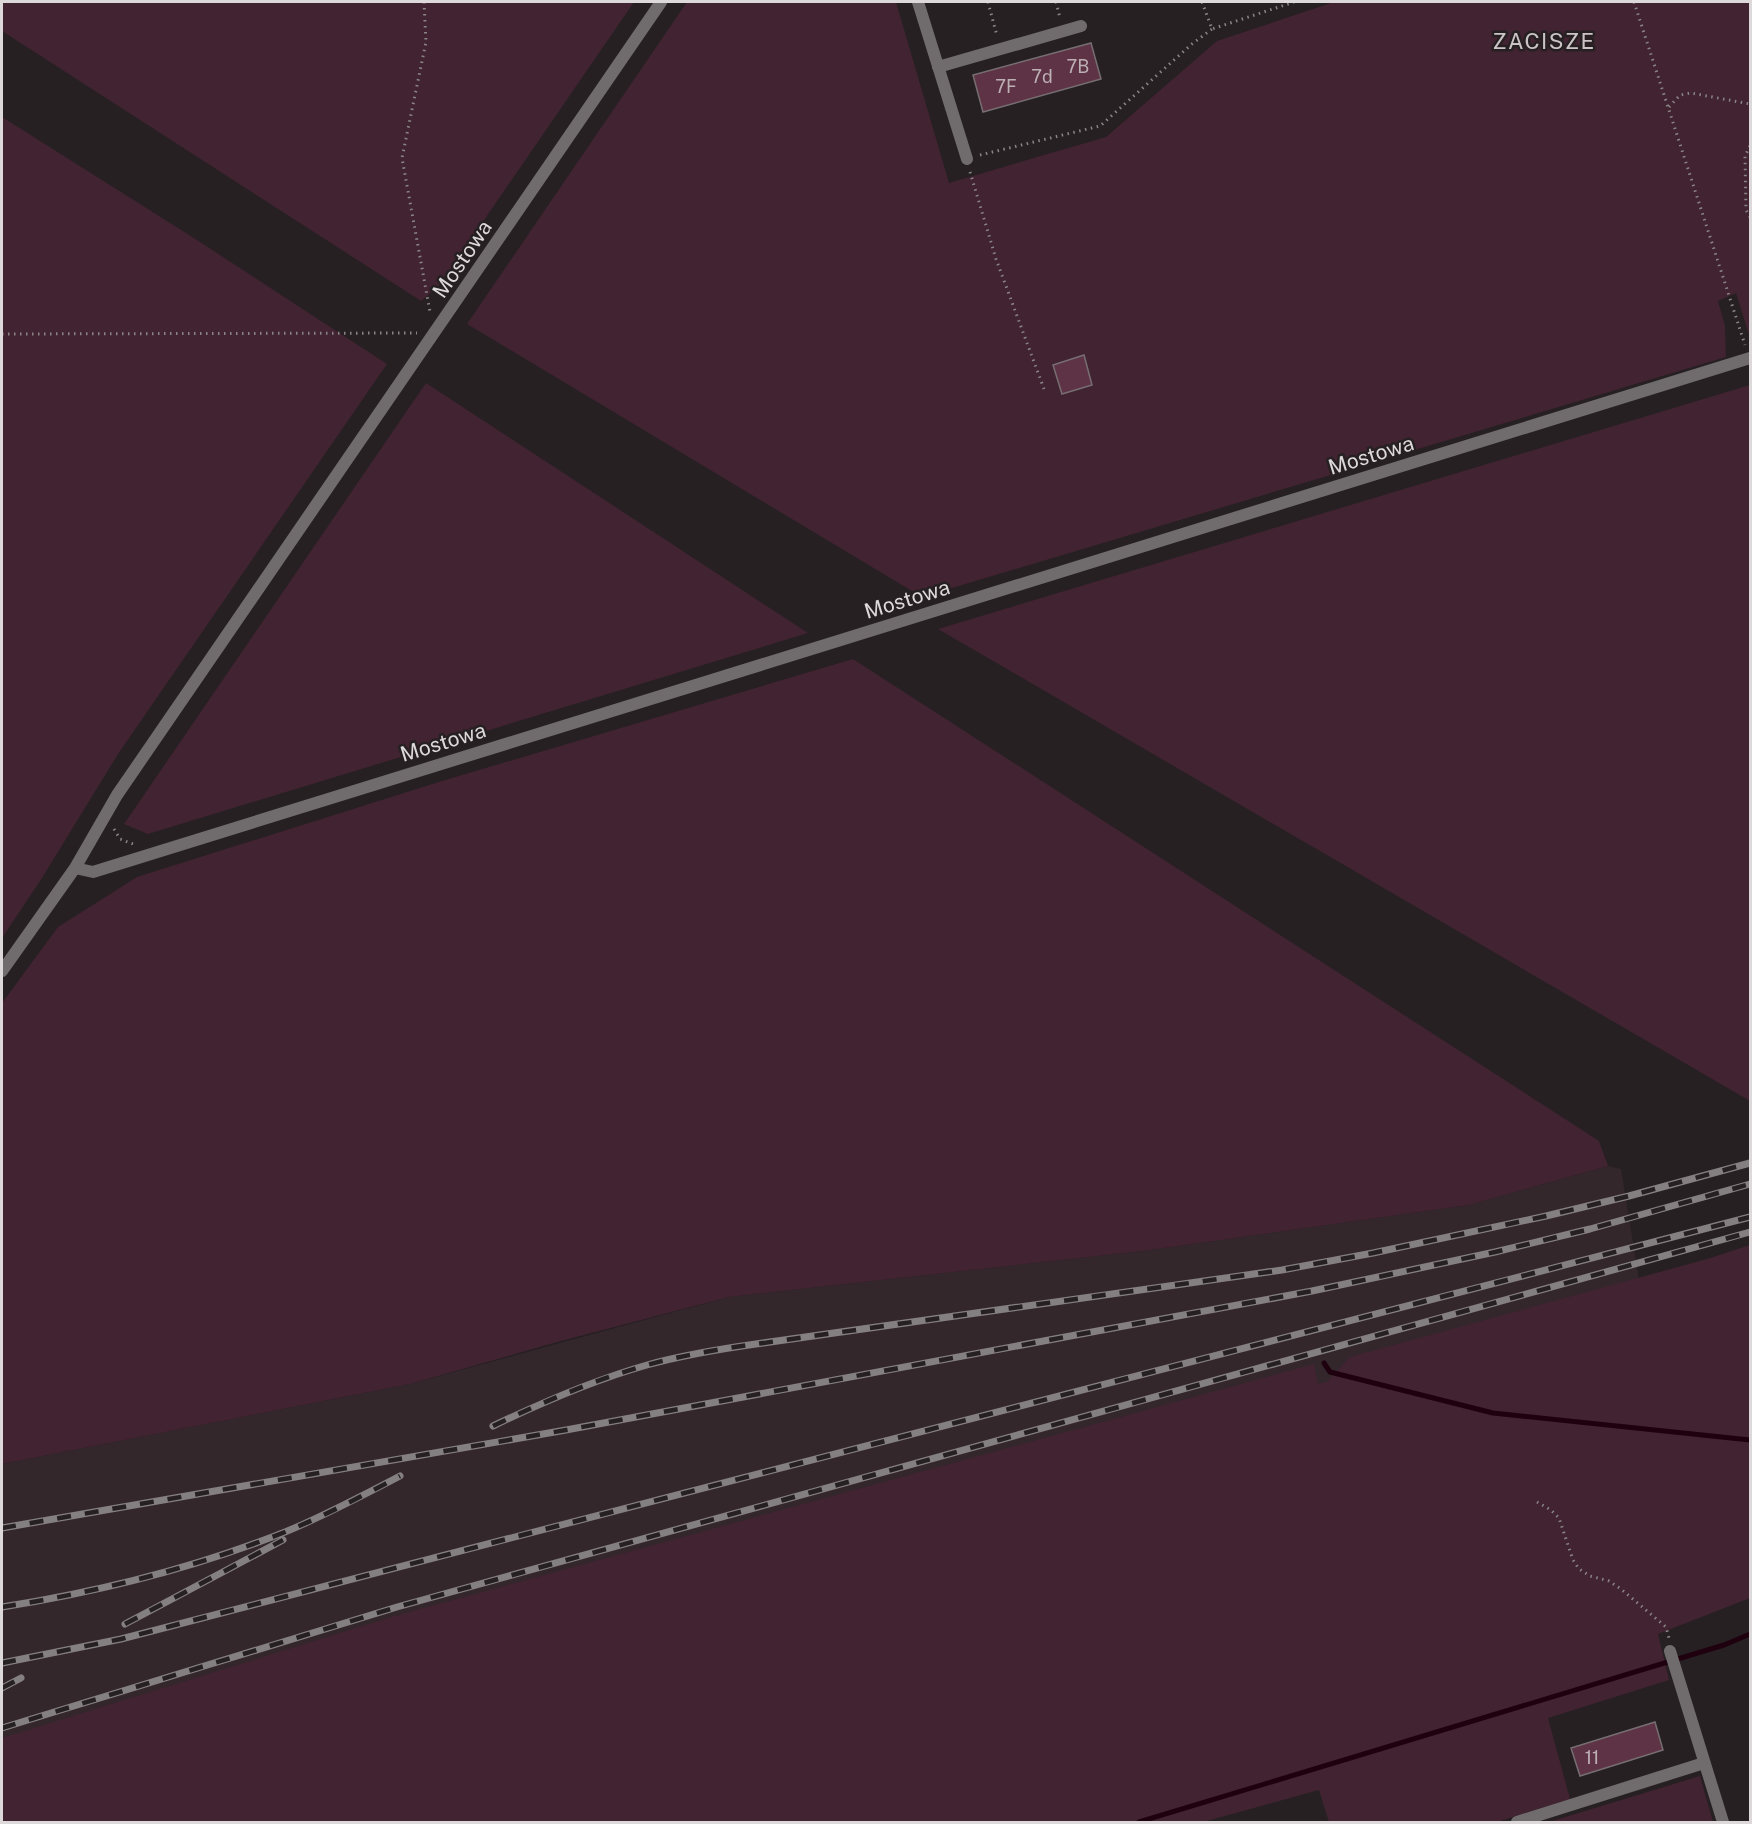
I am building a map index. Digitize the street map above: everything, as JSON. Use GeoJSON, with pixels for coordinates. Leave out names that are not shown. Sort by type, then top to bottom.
{"type":"FeatureCollection","features":[{"type":"Feature","properties":{"kind":"street","name":"Mostowa"},"geometry":{"type":"LineString","coordinates":[[2,971],[75,868],[117,795],[661,2]]}},
{"type":"Feature","properties":{"kind":"street"},"geometry":{"type":"LineString","coordinates":[[918,2],[967,159]]}},
{"type":"Feature","properties":{"kind":"street"},"geometry":{"type":"LineString","coordinates":[[938,67],[1081,26]]}},
{"type":"Feature","properties":{"kind":"street","name":"Mostowa"},"geometry":{"type":"LineString","coordinates":[[75,868],[93,872],[1750,359]]}},
{"type":"Feature","properties":{"kind":"street"},"geometry":{"type":"LineString","coordinates":[[1670,1651],[1723,1822]]}},
{"type":"Feature","properties":{"kind":"street"},"geometry":{"type":"LineString","coordinates":[[1517,1822],[1704,1763]]}},
{"type":"Feature","properties":{"kind":"path"},"geometry":{"type":"LineString","coordinates":[[2,334],[435,333],[402,158],[426,42],[424,2]]}},
{"type":"Feature","properties":{"kind":"path"},"geometry":{"type":"LineString","coordinates":[[988,2],[1001,49]]}},
{"type":"Feature","properties":{"kind":"path"},"geometry":{"type":"LineString","coordinates":[[1202,2],[1212,29]]}},
{"type":"Feature","properties":{"kind":"path"},"geometry":{"type":"LineString","coordinates":[[1044,389],[996,259],[967,159],[1100,126],[1212,29],[1294,2]]}},
{"type":"Feature","properties":{"kind":"path"},"geometry":{"type":"LineString","coordinates":[[1634,2],[1750,359]]}},
{"type":"Feature","properties":{"kind":"path"},"geometry":{"type":"LineString","coordinates":[[1668,107],[1680,95],[1692,93],[1750,104]]}},
{"type":"Feature","properties":{"kind":"path"},"geometry":{"type":"LineString","coordinates":[[1750,146],[1745,156],[1745,167],[1746,210],[1750,217]]}},
{"type":"Feature","properties":{"kind":"path"},"geometry":{"type":"LineString","coordinates":[[113,820],[114,831],[120,839],[146,854]]}},
{"type":"Feature","properties":{"kind":"path"},"geometry":{"type":"LineString","coordinates":[[1537,1502],[1559,1518],[1573,1560],[1579,1569],[1590,1576],[1609,1581],[1666,1627],[1670,1638],[1670,1651]]}},
{"type":"Feature","properties":{"kind":"shaded area"},"geometry":{"type":"Polygon","coordinates":[[[2,2],[634,2],[438,287],[421,301],[2,31],[2,2]]]}},
{"type":"Feature","properties":{"kind":"shaded area"},"geometry":{"type":"Polygon","coordinates":[[[687,2],[896,2],[949,183],[1106,137],[1217,41],[1334,2],[1750,2],[1750,338],[1736,293],[1718,301],[1725,326],[1726,357],[922,597],[467,324],[687,2]]]}},
{"type":"Feature","properties":{"kind":"shaded area"},"geometry":{"type":"Polygon","coordinates":[[[2,117],[387,364],[118,754],[42,878],[2,938],[2,117]]]}},
{"type":"Feature","properties":{"kind":"shaded area"},"geometry":{"type":"Polygon","coordinates":[[[426,383],[808,633],[148,834],[124,824],[426,383]]]}},
{"type":"Feature","properties":{"kind":"shaded area"},"geometry":{"type":"Polygon","coordinates":[[[1750,385],[1750,1101],[938,629],[1750,385]]]}},
{"type":"Feature","properties":{"kind":"shaded area"},"geometry":{"type":"Polygon","coordinates":[[[853,659],[1599,1141],[1608,1166],[1469,1205],[1143,1251],[729,1297],[557,1342],[410,1384],[2,1464],[2,1003],[58,927],[137,877],[442,781],[853,659]]]}},
{"type":"Feature","properties":{"kind":"shaded area"},"geometry":{"type":"Polygon","coordinates":[[[1608,1166],[1621,1169],[1641,1292],[1422,1360],[2,1752],[2,1464],[410,1384],[729,1297],[1143,1251],[1469,1205],[1608,1166]]]}},
{"type":"Feature","properties":{"kind":"shaded area"},"geometry":{"type":"Polygon","coordinates":[[[1750,1245],[1750,1598],[1658,1634],[1669,1680],[1548,1718],[1570,1799],[1497,1822],[1329,1822],[1319,1790],[1203,1822],[2,1822],[2,1738],[395,1616],[1314,1364],[1318,1384],[1327,1382],[1350,1357],[1707,1259],[1750,1245]]]}},
{"type":"Feature","properties":{"kind":"shaded area"},"geometry":{"type":"Polygon","coordinates":[[[1700,1776],[1713,1822],[1549,1822],[1700,1776]]]}},
{"type":"Feature","properties":{"kind":"building"},"geometry":{"type":"Polygon","coordinates":[[[1091,43],[1101,79],[983,112],[973,75],[1091,43]]]}},
{"type":"Feature","properties":{"kind":"building"},"geometry":{"type":"Polygon","coordinates":[[[1084,355],[1092,385],[1062,394],[1053,365],[1084,355]]]}},
{"type":"Feature","properties":{"kind":"building"},"geometry":{"type":"Polygon","coordinates":[[[1655,1722],[1663,1750],[1580,1776],[1571,1748],[1655,1722]]]}},
{"type":"Feature","properties":{"kind":"waterway"},"geometry":{"type":"LineString","coordinates":[[1324,1363],[1330,1372],[1493,1413],[1750,1440]]}},
{"type":"Feature","properties":{"kind":"waterway"},"geometry":{"type":"LineString","coordinates":[[1139,1822],[1724,1645],[1750,1634]]}},
{"type":"Feature","properties":{"kind":"railway"},"geometry":{"type":"LineString","coordinates":[[493,1426],[608,1377],[688,1355],[1282,1270],[1546,1216],[1750,1163]]}},
{"type":"Feature","properties":{"kind":"railway"},"geometry":{"type":"LineString","coordinates":[[2,1528],[566,1430],[1312,1291],[1590,1229],[1750,1184]]}},
{"type":"Feature","properties":{"kind":"railway"},"geometry":{"type":"LineString","coordinates":[[2,1663],[121,1639],[1750,1217]]}},
{"type":"Feature","properties":{"kind":"railway"},"geometry":{"type":"LineString","coordinates":[[2,1728],[397,1607],[1750,1232]]}},
{"type":"Feature","properties":{"kind":"railway"},"geometry":{"type":"LineString","coordinates":[[2,1607],[110,1586],[216,1557],[300,1526],[400,1476]]}},
{"type":"Feature","properties":{"kind":"railway"},"geometry":{"type":"LineString","coordinates":[[125,1624],[283,1540]]}},
{"type":"Feature","properties":{"kind":"railway"},"geometry":{"type":"LineString","coordinates":[[2,1688],[21,1678]]}},
{"type":"Feature","properties":{"kind":"district","name":"ZACISZE"},"geometry":{"type":"Point","coordinates":[1544,41]}}]}
